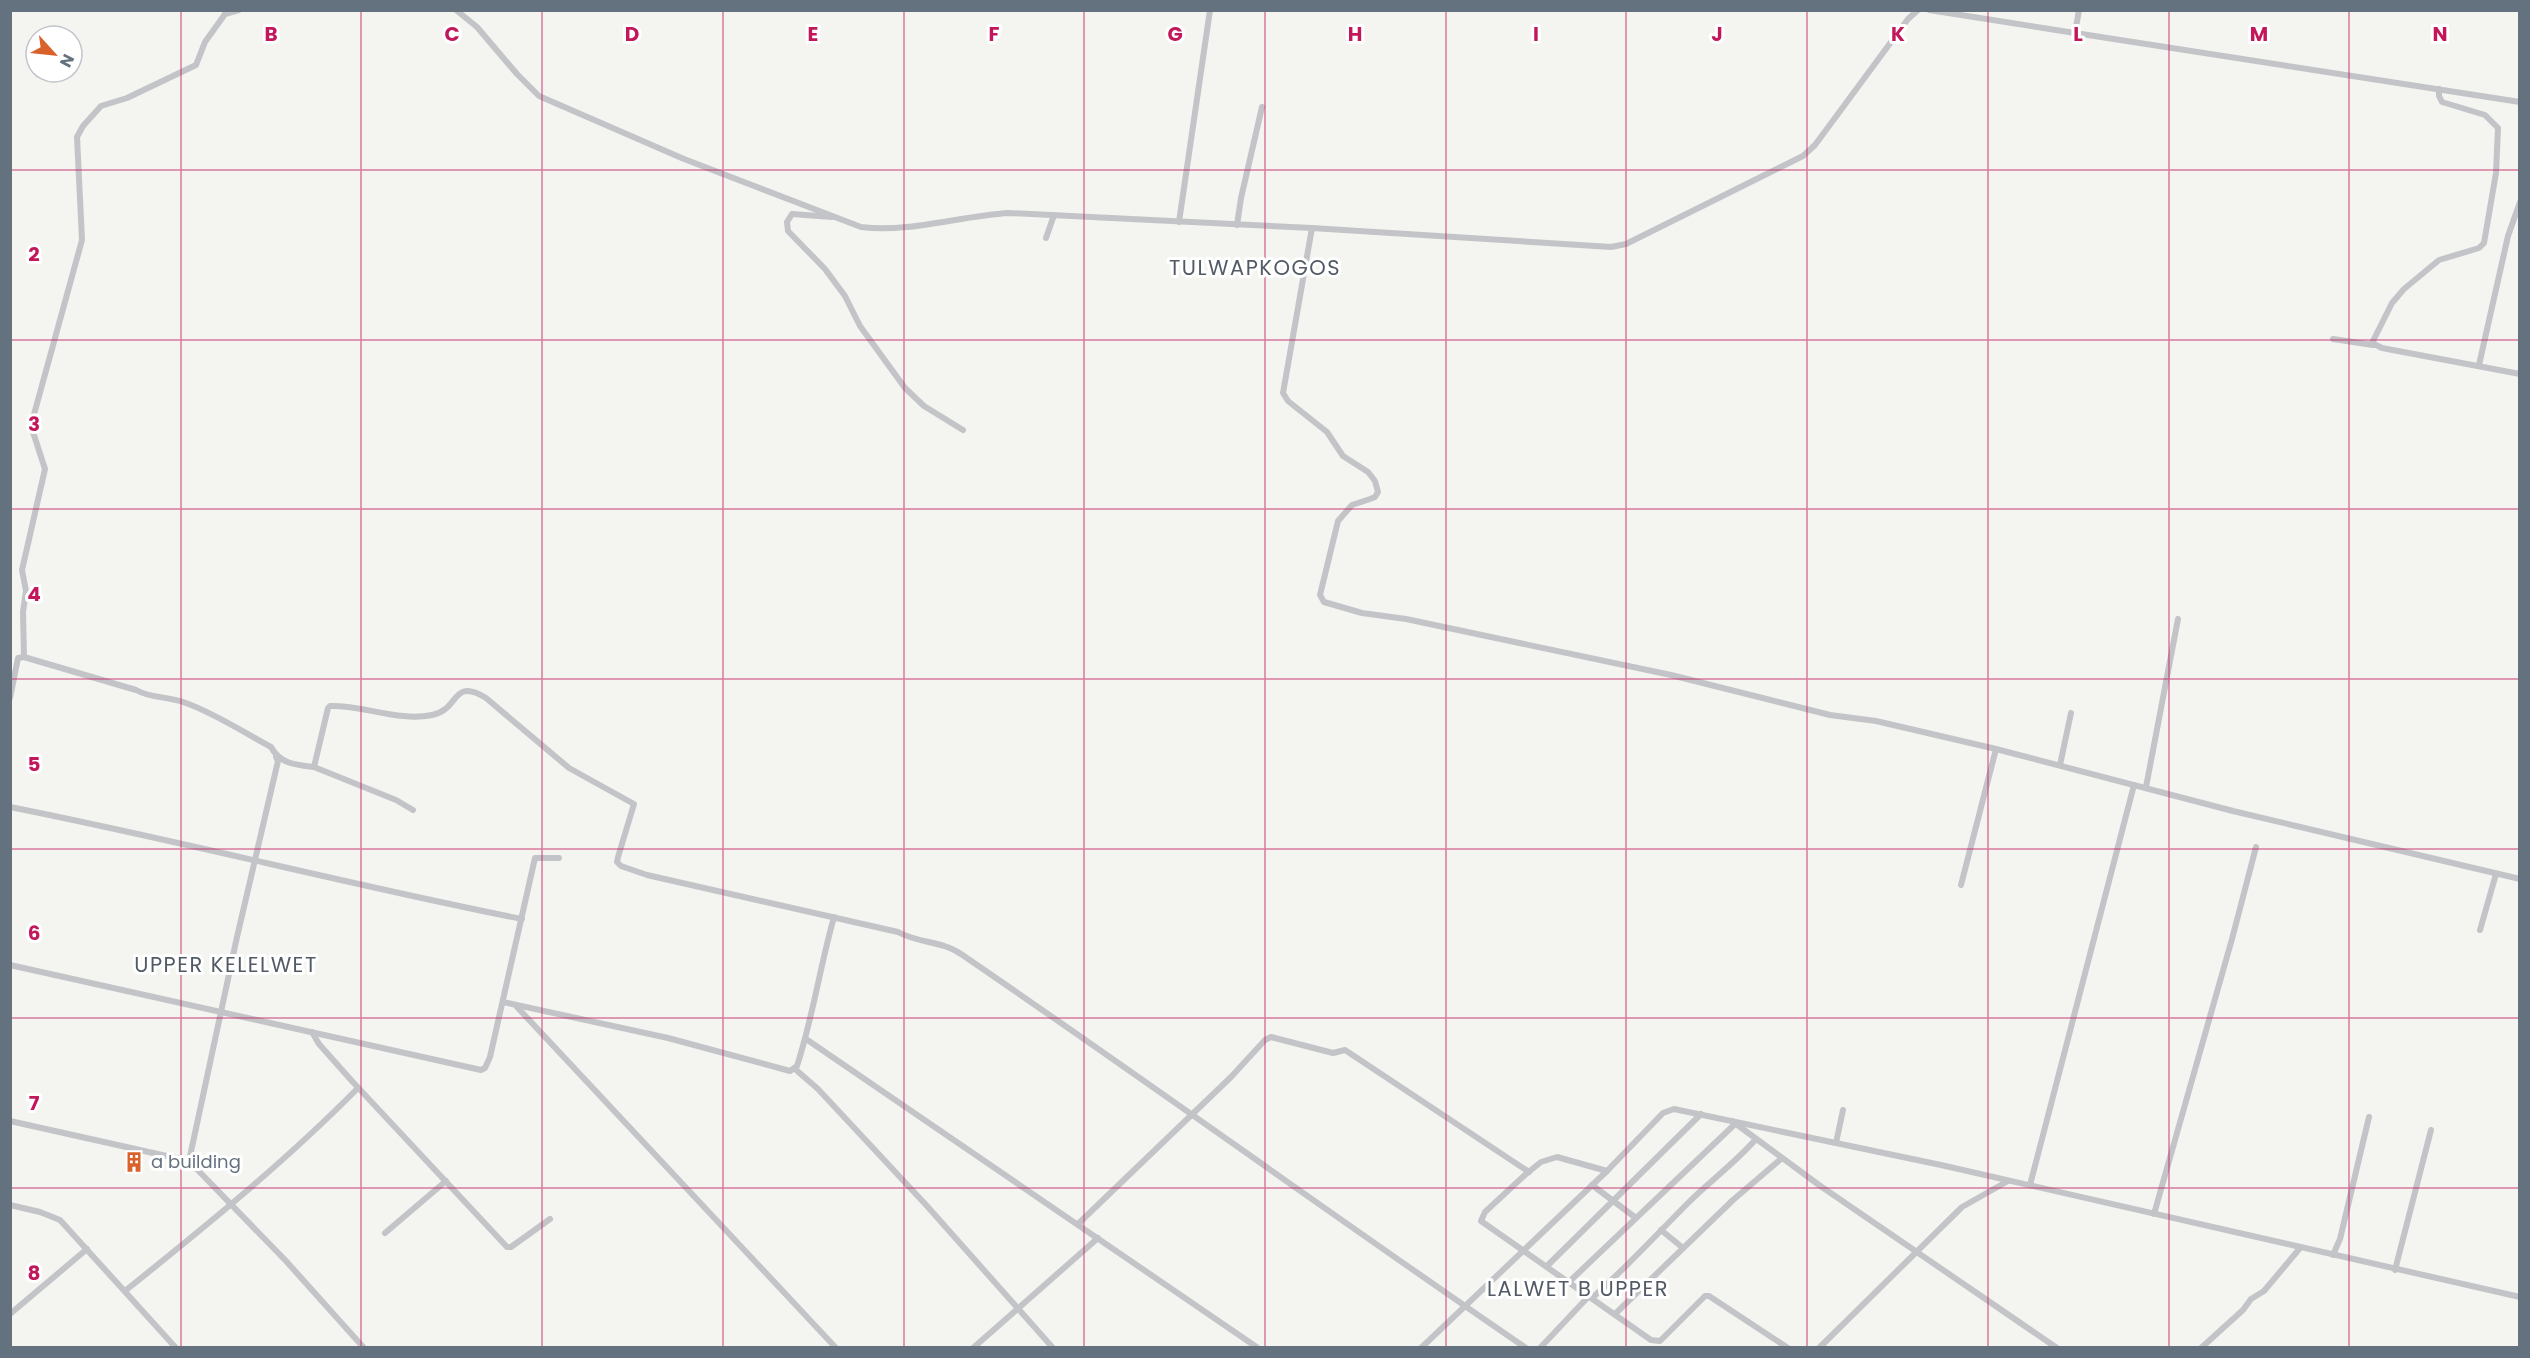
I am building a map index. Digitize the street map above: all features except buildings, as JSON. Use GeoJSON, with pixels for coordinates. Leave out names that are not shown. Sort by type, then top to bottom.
{"type":"FeatureCollection","features":[{"type":"Feature","properties":{"kind":"street"},"geometry":{"type":"LineString","coordinates":[[24,657],[23,612],[26,591],[22,570],[45,469],[32,429],[33,418],[82,240],[77,137],[101,106],[127,98],[196,65],[205,42],[225,14],[239,10]]}},
{"type":"Feature","properties":{"kind":"street"},"geometry":{"type":"LineString","coordinates":[[456,10],[477,27],[539,96],[684,159],[861,227],[875,229],[911,226],[982,215],[1054,215],[1312,228],[1611,247],[1626,244],[1803,156],[1815,144],[1908,19],[1918,10]]}},
{"type":"Feature","properties":{"kind":"street"},"geometry":{"type":"LineString","coordinates":[[1179,222],[1210,10]]}},
{"type":"Feature","properties":{"kind":"street"},"geometry":{"type":"LineString","coordinates":[[1929,10],[2520,102]]}},
{"type":"Feature","properties":{"kind":"street"},"geometry":{"type":"LineString","coordinates":[[2075,33],[2079,10]]}},
{"type":"Feature","properties":{"kind":"street"},"geometry":{"type":"LineString","coordinates":[[2373,345],[2374,338],[2392,303],[2404,289],[2439,260],[2480,248],[2484,243],[2496,173],[2498,128],[2485,116],[2442,102],[2439,89]]}},
{"type":"Feature","properties":{"kind":"street"},"geometry":{"type":"LineString","coordinates":[[1237,225],[1262,107]]}},
{"type":"Feature","properties":{"kind":"street"},"geometry":{"type":"LineString","coordinates":[[2479,365],[2508,236],[2520,202]]}},
{"type":"Feature","properties":{"kind":"street"},"geometry":{"type":"LineString","coordinates":[[834,217],[792,213],[787,222],[788,231],[825,269],[845,296],[860,326],[905,388],[924,406],[963,430]]}},
{"type":"Feature","properties":{"kind":"street"},"geometry":{"type":"LineString","coordinates":[[1046,238],[1054,215]]}},
{"type":"Feature","properties":{"kind":"street"},"geometry":{"type":"LineString","coordinates":[[1312,228],[1283,393],[1288,401],[1327,432],[1342,456],[1368,472],[1378,492],[1371,499],[1352,505],[1338,521],[1320,595],[1324,602],[1362,614],[1406,619],[1671,675],[1830,715],[1876,721],[2060,765],[2233,811],[2520,879]]}},
{"type":"Feature","properties":{"kind":"street"},"geometry":{"type":"LineString","coordinates":[[2333,339],[2520,374]]}},
{"type":"Feature","properties":{"kind":"street"},"geometry":{"type":"LineString","coordinates":[[2146,787],[2178,619]]}},
{"type":"Feature","properties":{"kind":"street"},"geometry":{"type":"LineString","coordinates":[[10,698],[18,658],[24,657],[136,690],[151,697],[175,699],[195,706],[271,747],[278,760],[189,1161]]}},
{"type":"Feature","properties":{"kind":"street"},"geometry":{"type":"LineString","coordinates":[[314,766],[323,721],[330,706],[348,706],[419,717],[441,713],[461,692],[472,690],[486,698],[569,768],[634,804],[617,862],[621,866],[647,875],[898,932],[910,939],[961,954],[1190,1116],[1526,1347]]}},
{"type":"Feature","properties":{"kind":"street"},"geometry":{"type":"LineString","coordinates":[[2060,765],[2071,713]]}},
{"type":"Feature","properties":{"kind":"street"},"geometry":{"type":"LineString","coordinates":[[1961,885],[1996,749]]}},
{"type":"Feature","properties":{"kind":"street"},"geometry":{"type":"LineString","coordinates":[[276,757],[290,764],[314,766],[396,800],[412,810]]}},
{"type":"Feature","properties":{"kind":"street"},"geometry":{"type":"LineString","coordinates":[[2030,1185],[2134,785]]}},
{"type":"Feature","properties":{"kind":"street"},"geometry":{"type":"LineString","coordinates":[[10,807],[255,860],[402,895],[522,919]]}},
{"type":"Feature","properties":{"kind":"street"},"geometry":{"type":"LineString","coordinates":[[2154,1214],[2256,848]]}},
{"type":"Feature","properties":{"kind":"street"},"geometry":{"type":"LineString","coordinates":[[10,965],[481,1070],[485,1068],[490,1057],[535,858],[559,858]]}},
{"type":"Feature","properties":{"kind":"street"},"geometry":{"type":"LineString","coordinates":[[2480,930],[2496,874]]}},
{"type":"Feature","properties":{"kind":"street"},"geometry":{"type":"LineString","coordinates":[[795,1069],[806,1039],[821,965],[834,917]]}},
{"type":"Feature","properties":{"kind":"street"},"geometry":{"type":"LineString","coordinates":[[503,1002],[668,1038],[790,1071],[795,1069]]}},
{"type":"Feature","properties":{"kind":"street"},"geometry":{"type":"LineString","coordinates":[[518,1007],[836,1347]]}},
{"type":"Feature","properties":{"kind":"street"},"geometry":{"type":"LineString","coordinates":[[312,1032],[358,1088],[509,1248],[550,1219]]}},
{"type":"Feature","properties":{"kind":"street"},"geometry":{"type":"LineString","coordinates":[[1079,1223],[1265,1040],[1271,1037],[1333,1053],[1345,1050],[1529,1172]]}},
{"type":"Feature","properties":{"kind":"street"},"geometry":{"type":"LineString","coordinates":[[806,1039],[1258,1347]]}},
{"type":"Feature","properties":{"kind":"street"},"geometry":{"type":"LineString","coordinates":[[795,1069],[818,1089],[911,1189],[1053,1347]]}},
{"type":"Feature","properties":{"kind":"street"},"geometry":{"type":"LineString","coordinates":[[125,1291],[232,1204],[319,1127],[358,1088]]}},
{"type":"Feature","properties":{"kind":"street"},"geometry":{"type":"LineString","coordinates":[[1421,1347],[1607,1171],[1663,1113],[1674,1109],[2009,1180],[2520,1298]]}},
{"type":"Feature","properties":{"kind":"street"},"geometry":{"type":"LineString","coordinates":[[1836,1143],[1843,1110]]}},
{"type":"Feature","properties":{"kind":"street"},"geometry":{"type":"LineString","coordinates":[[1547,1266],[1701,1114]]}},
{"type":"Feature","properties":{"kind":"street"},"geometry":{"type":"LineString","coordinates":[[2333,1255],[2369,1117]]}},
{"type":"Feature","properties":{"kind":"street"},"geometry":{"type":"LineString","coordinates":[[10,1121],[189,1161],[232,1204],[364,1347]]}},
{"type":"Feature","properties":{"kind":"street"},"geometry":{"type":"LineString","coordinates":[[1733,1122],[2057,1347]]}},
{"type":"Feature","properties":{"kind":"street"},"geometry":{"type":"LineString","coordinates":[[1569,1282],[1733,1122]]}},
{"type":"Feature","properties":{"kind":"street"},"geometry":{"type":"LineString","coordinates":[[2396,1270],[2431,1130]]}},
{"type":"Feature","properties":{"kind":"street"},"geometry":{"type":"LineString","coordinates":[[1540,1347],[1641,1252],[1690,1200],[1741,1156],[1756,1139]]}},
{"type":"Feature","properties":{"kind":"street"},"geometry":{"type":"LineString","coordinates":[[1607,1171],[1557,1157],[1541,1162],[1480,1219],[1646,1337],[1660,1341],[1701,1298],[1709,1296],[1788,1347]]}},
{"type":"Feature","properties":{"kind":"street"},"geometry":{"type":"LineString","coordinates":[[1615,1314],[1733,1200],[1782,1158]]}},
{"type":"Feature","properties":{"kind":"street"},"geometry":{"type":"LineString","coordinates":[[1819,1347],[1962,1207],[2009,1180]]}},
{"type":"Feature","properties":{"kind":"street"},"geometry":{"type":"LineString","coordinates":[[385,1233],[446,1181]]}},
{"type":"Feature","properties":{"kind":"street"},"geometry":{"type":"LineString","coordinates":[[1592,1185],[1636,1218]]}},
{"type":"Feature","properties":{"kind":"street"},"geometry":{"type":"LineString","coordinates":[[10,1205],[54,1216],[176,1347]]}},
{"type":"Feature","properties":{"kind":"street"},"geometry":{"type":"LineString","coordinates":[[1661,1230],[1683,1248]]}},
{"type":"Feature","properties":{"kind":"street"},"geometry":{"type":"LineString","coordinates":[[973,1347],[1098,1238]]}},
{"type":"Feature","properties":{"kind":"street"},"geometry":{"type":"LineString","coordinates":[[2201,1347],[2243,1310],[2250,1299],[2264,1291],[2300,1248]]}},
{"type":"Feature","properties":{"kind":"street"},"geometry":{"type":"LineString","coordinates":[[10,1314],[87,1249]]}},
{"type":"Feature","properties":{"kind":"place","name":"a building"},"geometry":{"type":"Point","coordinates":[134,1162]}},
{"type":"Feature","properties":{"kind":"district","name":"TULWAPKOGOS"},"geometry":{"type":"Point","coordinates":[1255,268]}},
{"type":"Feature","properties":{"kind":"district","name":"UPPER KELELWET"},"geometry":{"type":"Point","coordinates":[226,965]}},
{"type":"Feature","properties":{"kind":"district","name":"LALWET B UPPER"},"geometry":{"type":"Point","coordinates":[1578,1289]}}]}
